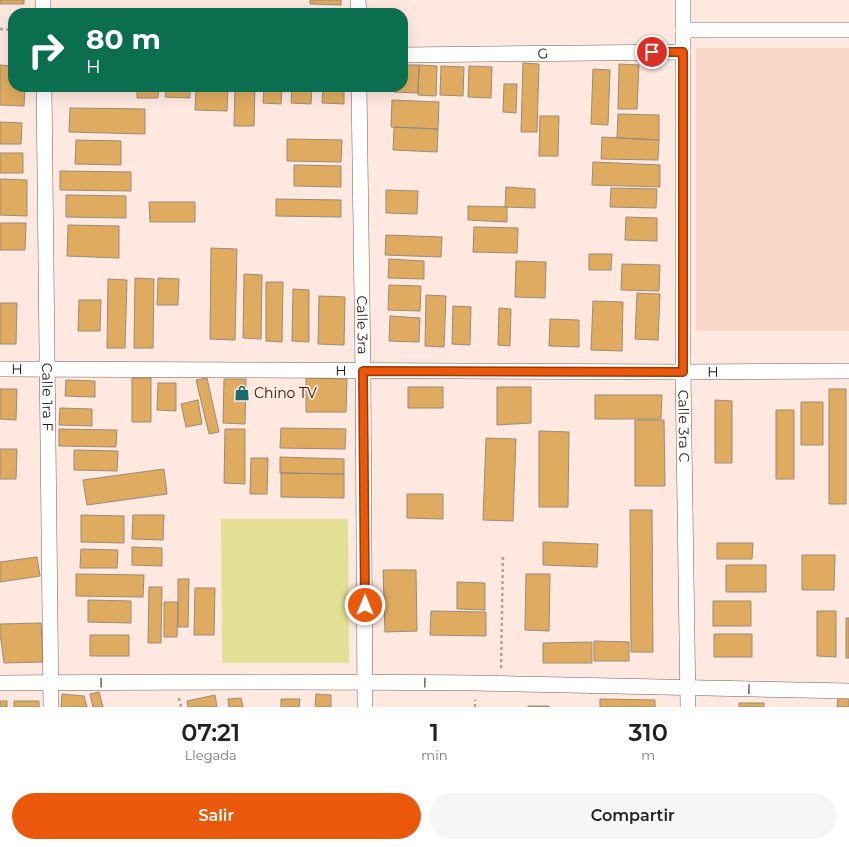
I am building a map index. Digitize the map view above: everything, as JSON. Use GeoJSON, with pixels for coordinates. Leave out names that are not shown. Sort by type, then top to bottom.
{"type":"FeatureCollection","features":[{"type":"Feature","properties":{"kind":"street","name":"Calle 3ra C"},"geometry":{"type":"LineString","coordinates":[[683,0],[683,372],[688,707]]}},
{"type":"Feature","properties":{"kind":"street"},"geometry":{"type":"LineString","coordinates":[[683,30],[849,30]]}},
{"type":"Feature","properties":{"kind":"street","name":"G"},"geometry":{"type":"LineString","coordinates":[[408,55],[683,52]]}},
{"type":"Feature","properties":{"kind":"street","name":"Calle 1ra F"},"geometry":{"type":"LineString","coordinates":[[44,92],[51,707]]}},
{"type":"Feature","properties":{"kind":"street","name":"Calle 3ra"},"geometry":{"type":"LineString","coordinates":[[359,92],[363,371],[365,707]]}},
{"type":"Feature","properties":{"kind":"street","name":"H"},"geometry":{"type":"LineString","coordinates":[[0,369],[683,372],[849,371]]}},
{"type":"Feature","properties":{"kind":"street","name":"I"},"geometry":{"type":"LineString","coordinates":[[0,683],[501,684],[849,691]]}},
{"type":"Feature","properties":{"kind":"path"},"geometry":{"type":"LineString","coordinates":[[501,684],[503,555]]}},
{"type":"Feature","properties":{"kind":"shaded area"},"geometry":{"type":"Polygon","coordinates":[[[696,48],[849,48],[849,331],[696,331],[696,48]]]}},
{"type":"Feature","properties":{"kind":"shaded area"},"geometry":{"type":"Polygon","coordinates":[[[221,519],[348,519],[349,663],[222,663],[221,519]]]}},
{"type":"Feature","properties":{"kind":"building"},"geometry":{"type":"Polygon","coordinates":[[[0,0],[24,0],[24,4],[0,4],[0,0]]]}},
{"type":"Feature","properties":{"kind":"building"},"geometry":{"type":"Polygon","coordinates":[[[310,0],[341,0],[341,5],[310,4],[310,0]]]}},
{"type":"Feature","properties":{"kind":"building"},"geometry":{"type":"Polygon","coordinates":[[[523,63],[539,64],[537,132],[521,132],[523,63]]]}},
{"type":"Feature","properties":{"kind":"building"},"geometry":{"type":"Polygon","coordinates":[[[619,64],[639,65],[637,109],[618,109],[619,64]]]}},
{"type":"Feature","properties":{"kind":"building"},"geometry":{"type":"Polygon","coordinates":[[[0,65],[8,66],[8,92],[25,92],[24,106],[0,105],[0,65]]]}},
{"type":"Feature","properties":{"kind":"building"},"geometry":{"type":"Polygon","coordinates":[[[408,65],[419,65],[418,93],[394,92],[408,92],[408,65]]]}},
{"type":"Feature","properties":{"kind":"building"},"geometry":{"type":"Polygon","coordinates":[[[419,65],[437,66],[436,96],[418,95],[419,65]]]}},
{"type":"Feature","properties":{"kind":"building"},"geometry":{"type":"Polygon","coordinates":[[[441,66],[464,67],[463,96],[440,95],[441,66]]]}},
{"type":"Feature","properties":{"kind":"building"},"geometry":{"type":"Polygon","coordinates":[[[469,66],[492,67],[491,98],[468,97],[469,66]]]}},
{"type":"Feature","properties":{"kind":"building"},"geometry":{"type":"Polygon","coordinates":[[[593,69],[610,70],[608,125],[591,124],[593,69]]]}},
{"type":"Feature","properties":{"kind":"building"},"geometry":{"type":"Polygon","coordinates":[[[504,84],[517,84],[516,113],[503,112],[504,84]]]}},
{"type":"Feature","properties":{"kind":"building"},"geometry":{"type":"Polygon","coordinates":[[[137,92],[159,92],[158,98],[137,98],[137,92]]]}},
{"type":"Feature","properties":{"kind":"building"},"geometry":{"type":"Polygon","coordinates":[[[166,92],[190,92],[190,98],[165,97],[166,92]]]}},
{"type":"Feature","properties":{"kind":"building"},"geometry":{"type":"Polygon","coordinates":[[[196,92],[228,92],[227,111],[195,110],[196,92]]]}},
{"type":"Feature","properties":{"kind":"building"},"geometry":{"type":"Polygon","coordinates":[[[235,92],[255,92],[254,126],[234,126],[235,92]]]}},
{"type":"Feature","properties":{"kind":"building"},"geometry":{"type":"Polygon","coordinates":[[[264,92],[282,92],[281,104],[263,103],[264,92]]]}},
{"type":"Feature","properties":{"kind":"building"},"geometry":{"type":"Polygon","coordinates":[[[292,92],[312,92],[311,104],[291,103],[292,92]]]}},
{"type":"Feature","properties":{"kind":"building"},"geometry":{"type":"Polygon","coordinates":[[[323,92],[344,92],[344,104],[322,103],[323,92]]]}},
{"type":"Feature","properties":{"kind":"building"},"geometry":{"type":"Polygon","coordinates":[[[392,100],[439,102],[438,129],[391,127],[392,100]]]}},
{"type":"Feature","properties":{"kind":"building"},"geometry":{"type":"Polygon","coordinates":[[[70,108],[145,109],[145,134],[69,132],[70,108]]]}},
{"type":"Feature","properties":{"kind":"building"},"geometry":{"type":"Polygon","coordinates":[[[618,114],[659,115],[659,140],[617,138],[618,114]]]}},
{"type":"Feature","properties":{"kind":"building"},"geometry":{"type":"Polygon","coordinates":[[[540,116],[559,116],[558,156],[539,156],[540,116]]]}},
{"type":"Feature","properties":{"kind":"building"},"geometry":{"type":"Polygon","coordinates":[[[0,122],[22,123],[21,144],[0,144],[0,122]]]}},
{"type":"Feature","properties":{"kind":"building"},"geometry":{"type":"Polygon","coordinates":[[[394,127],[438,129],[437,152],[393,150],[394,127]]]}},
{"type":"Feature","properties":{"kind":"building"},"geometry":{"type":"Polygon","coordinates":[[[602,137],[659,140],[658,160],[601,159],[602,137]]]}},
{"type":"Feature","properties":{"kind":"building"},"geometry":{"type":"Polygon","coordinates":[[[287,139],[342,140],[341,162],[287,161],[287,139]]]}},
{"type":"Feature","properties":{"kind":"building"},"geometry":{"type":"Polygon","coordinates":[[[76,140],[121,141],[121,165],[75,164],[76,140]]]}},
{"type":"Feature","properties":{"kind":"building"},"geometry":{"type":"Polygon","coordinates":[[[0,153],[23,153],[23,173],[0,173],[0,153]]]}},
{"type":"Feature","properties":{"kind":"building"},"geometry":{"type":"Polygon","coordinates":[[[593,162],[660,165],[660,187],[592,185],[593,162]]]}},
{"type":"Feature","properties":{"kind":"building"},"geometry":{"type":"Polygon","coordinates":[[[294,165],[341,166],[341,187],[294,186],[294,165]]]}},
{"type":"Feature","properties":{"kind":"building"},"geometry":{"type":"Polygon","coordinates":[[[60,171],[131,172],[131,191],[60,190],[60,171]]]}},
{"type":"Feature","properties":{"kind":"building"},"geometry":{"type":"Polygon","coordinates":[[[0,179],[27,180],[27,216],[0,215],[0,179]]]}},
{"type":"Feature","properties":{"kind":"building"},"geometry":{"type":"Polygon","coordinates":[[[506,187],[535,189],[535,208],[505,207],[506,187]]]}},
{"type":"Feature","properties":{"kind":"building"},"geometry":{"type":"Polygon","coordinates":[[[611,188],[657,189],[656,208],[610,207],[611,188]]]}},
{"type":"Feature","properties":{"kind":"building"},"geometry":{"type":"Polygon","coordinates":[[[386,190],[418,191],[417,214],[386,213],[386,190]]]}},
{"type":"Feature","properties":{"kind":"building"},"geometry":{"type":"Polygon","coordinates":[[[66,195],[126,196],[126,218],[66,217],[66,195]]]}},
{"type":"Feature","properties":{"kind":"building"},"geometry":{"type":"Polygon","coordinates":[[[276,199],[341,200],[341,217],[276,216],[276,199]]]}},
{"type":"Feature","properties":{"kind":"building"},"geometry":{"type":"Polygon","coordinates":[[[149,202],[195,202],[195,222],[150,222],[149,202]]]}},
{"type":"Feature","properties":{"kind":"building"},"geometry":{"type":"Polygon","coordinates":[[[468,206],[507,207],[507,222],[468,220],[468,206]]]}},
{"type":"Feature","properties":{"kind":"building"},"geometry":{"type":"Polygon","coordinates":[[[626,217],[657,218],[657,241],[625,240],[626,217]]]}},
{"type":"Feature","properties":{"kind":"building"},"geometry":{"type":"Polygon","coordinates":[[[0,223],[26,223],[25,250],[0,250],[0,223]]]}},
{"type":"Feature","properties":{"kind":"building"},"geometry":{"type":"Polygon","coordinates":[[[68,225],[119,226],[119,258],[67,256],[68,225]]]}},
{"type":"Feature","properties":{"kind":"building"},"geometry":{"type":"Polygon","coordinates":[[[474,227],[518,228],[517,253],[473,252],[474,227]]]}},
{"type":"Feature","properties":{"kind":"building"},"geometry":{"type":"Polygon","coordinates":[[[386,235],[442,237],[441,257],[385,255],[386,235]]]}},
{"type":"Feature","properties":{"kind":"building"},"geometry":{"type":"Polygon","coordinates":[[[211,248],[237,249],[235,340],[210,339],[211,248]]]}},
{"type":"Feature","properties":{"kind":"building"},"geometry":{"type":"Polygon","coordinates":[[[589,254],[612,254],[611,270],[589,270],[589,254]]]}},
{"type":"Feature","properties":{"kind":"building"},"geometry":{"type":"Polygon","coordinates":[[[389,259],[424,261],[424,279],[388,278],[389,259]]]}},
{"type":"Feature","properties":{"kind":"building"},"geometry":{"type":"Polygon","coordinates":[[[516,261],[546,262],[545,298],[515,297],[516,261]]]}},
{"type":"Feature","properties":{"kind":"building"},"geometry":{"type":"Polygon","coordinates":[[[622,264],[660,265],[659,291],[621,290],[622,264]]]}},
{"type":"Feature","properties":{"kind":"building"},"geometry":{"type":"Polygon","coordinates":[[[244,274],[262,275],[261,339],[243,338],[244,274]]]}},
{"type":"Feature","properties":{"kind":"building"},"geometry":{"type":"Polygon","coordinates":[[[135,278],[154,279],[153,348],[134,348],[135,278]]]}},
{"type":"Feature","properties":{"kind":"building"},"geometry":{"type":"Polygon","coordinates":[[[158,278],[179,279],[178,305],[157,305],[158,278]]]}},
{"type":"Feature","properties":{"kind":"building"},"geometry":{"type":"Polygon","coordinates":[[[108,279],[127,280],[125,348],[107,348],[108,279]]]}},
{"type":"Feature","properties":{"kind":"building"},"geometry":{"type":"Polygon","coordinates":[[[266,282],[283,282],[282,342],[266,341],[266,282]]]}},
{"type":"Feature","properties":{"kind":"building"},"geometry":{"type":"Polygon","coordinates":[[[389,285],[421,286],[420,311],[388,310],[389,285]]]}},
{"type":"Feature","properties":{"kind":"building"},"geometry":{"type":"Polygon","coordinates":[[[293,289],[309,290],[309,342],[292,341],[293,289]]]}},
{"type":"Feature","properties":{"kind":"building"},"geometry":{"type":"Polygon","coordinates":[[[637,293],[660,294],[658,340],[635,339],[637,293]]]}},
{"type":"Feature","properties":{"kind":"building"},"geometry":{"type":"Polygon","coordinates":[[[426,295],[446,296],[444,347],[425,346],[426,295]]]}},
{"type":"Feature","properties":{"kind":"building"},"geometry":{"type":"Polygon","coordinates":[[[319,296],[345,297],[344,345],[318,344],[319,296]]]}},
{"type":"Feature","properties":{"kind":"building"},"geometry":{"type":"Polygon","coordinates":[[[79,300],[101,300],[100,331],[78,331],[79,300]]]}},
{"type":"Feature","properties":{"kind":"building"},"geometry":{"type":"Polygon","coordinates":[[[593,301],[623,302],[622,351],[591,350],[593,301]]]}},
{"type":"Feature","properties":{"kind":"building"},"geometry":{"type":"Polygon","coordinates":[[[0,303],[17,303],[16,344],[0,344],[0,303]]]}},
{"type":"Feature","properties":{"kind":"building"},"geometry":{"type":"Polygon","coordinates":[[[453,306],[471,307],[470,345],[452,344],[453,306]]]}},
{"type":"Feature","properties":{"kind":"building"},"geometry":{"type":"Polygon","coordinates":[[[499,308],[511,309],[510,346],[498,345],[499,308]]]}},
{"type":"Feature","properties":{"kind":"building"},"geometry":{"type":"Polygon","coordinates":[[[390,316],[420,318],[419,342],[389,341],[390,316]]]}},
{"type":"Feature","properties":{"kind":"building"},"geometry":{"type":"Polygon","coordinates":[[[550,319],[579,320],[579,347],[549,346],[550,319]]]}},
{"type":"Feature","properties":{"kind":"building"},"geometry":{"type":"Polygon","coordinates":[[[132,378],[151,378],[151,422],[132,422],[132,378]]]}},
{"type":"Feature","properties":{"kind":"building"},"geometry":{"type":"Polygon","coordinates":[[[207,378],[219,432],[209,434],[196,380],[207,378]]]}},
{"type":"Feature","properties":{"kind":"building"},"geometry":{"type":"Polygon","coordinates":[[[306,378],[347,379],[346,412],[306,412],[306,378]]]}},
{"type":"Feature","properties":{"kind":"building"},"geometry":{"type":"Polygon","coordinates":[[[224,379],[246,379],[245,424],[223,423],[224,379]]]}},
{"type":"Feature","properties":{"kind":"building"},"geometry":{"type":"Polygon","coordinates":[[[66,380],[95,381],[95,397],[65,396],[66,380]]]}},
{"type":"Feature","properties":{"kind":"building"},"geometry":{"type":"Polygon","coordinates":[[[158,383],[176,383],[176,411],[157,410],[158,383]]]}},
{"type":"Feature","properties":{"kind":"building"},"geometry":{"type":"Polygon","coordinates":[[[408,387],[443,387],[443,408],[408,408],[408,387]]]}},
{"type":"Feature","properties":{"kind":"building"},"geometry":{"type":"Polygon","coordinates":[[[497,387],[531,387],[531,423],[497,425],[497,387]]]}},
{"type":"Feature","properties":{"kind":"building"},"geometry":{"type":"Polygon","coordinates":[[[0,389],[17,389],[16,420],[0,419],[0,389]]]}},
{"type":"Feature","properties":{"kind":"building"},"geometry":{"type":"Polygon","coordinates":[[[829,389],[846,389],[846,504],[829,504],[829,389]]]}},
{"type":"Feature","properties":{"kind":"building"},"geometry":{"type":"Polygon","coordinates":[[[595,395],[662,395],[661,419],[595,419],[595,395]]]}},
{"type":"Feature","properties":{"kind":"building"},"geometry":{"type":"Polygon","coordinates":[[[198,400],[202,424],[186,427],[181,404],[198,400]]]}},
{"type":"Feature","properties":{"kind":"building"},"geometry":{"type":"Polygon","coordinates":[[[715,400],[732,401],[732,463],[715,463],[715,400]]]}},
{"type":"Feature","properties":{"kind":"building"},"geometry":{"type":"Polygon","coordinates":[[[801,402],[823,402],[823,445],[801,445],[801,402]]]}},
{"type":"Feature","properties":{"kind":"building"},"geometry":{"type":"Polygon","coordinates":[[[60,408],[92,409],[92,426],[59,425],[60,408]]]}},
{"type":"Feature","properties":{"kind":"building"},"geometry":{"type":"Polygon","coordinates":[[[776,410],[794,410],[794,479],[776,479],[776,410]]]}},
{"type":"Feature","properties":{"kind":"building"},"geometry":{"type":"Polygon","coordinates":[[[635,420],[664,420],[665,486],[635,486],[635,420]]]}},
{"type":"Feature","properties":{"kind":"building"},"geometry":{"type":"Polygon","coordinates":[[[281,428],[346,429],[345,449],[280,448],[281,428]]]}},
{"type":"Feature","properties":{"kind":"building"},"geometry":{"type":"Polygon","coordinates":[[[59,429],[117,430],[116,447],[59,446],[59,429]]]}},
{"type":"Feature","properties":{"kind":"building"},"geometry":{"type":"Polygon","coordinates":[[[225,429],[245,429],[245,484],[224,483],[225,429]]]}},
{"type":"Feature","properties":{"kind":"building"},"geometry":{"type":"Polygon","coordinates":[[[539,431],[569,432],[568,507],[539,507],[539,431]]]}},
{"type":"Feature","properties":{"kind":"building"},"geometry":{"type":"Polygon","coordinates":[[[486,438],[516,439],[513,521],[483,520],[486,438]]]}},
{"type":"Feature","properties":{"kind":"building"},"geometry":{"type":"Polygon","coordinates":[[[0,449],[17,449],[16,479],[0,479],[0,449]]]}},
{"type":"Feature","properties":{"kind":"building"},"geometry":{"type":"Polygon","coordinates":[[[74,450],[118,451],[117,471],[74,470],[74,450]]]}},
{"type":"Feature","properties":{"kind":"building"},"geometry":{"type":"Polygon","coordinates":[[[280,457],[344,459],[344,474],[280,473],[280,457]]]}},
{"type":"Feature","properties":{"kind":"building"},"geometry":{"type":"Polygon","coordinates":[[[251,458],[268,458],[267,494],[250,494],[251,458]]]}},
{"type":"Feature","properties":{"kind":"building"},"geometry":{"type":"Polygon","coordinates":[[[164,469],[167,494],[87,505],[83,480],[164,469]]]}},
{"type":"Feature","properties":{"kind":"building"},"geometry":{"type":"Polygon","coordinates":[[[281,473],[344,474],[344,498],[281,497],[281,473]]]}},
{"type":"Feature","properties":{"kind":"building"},"geometry":{"type":"Polygon","coordinates":[[[407,494],[443,494],[443,519],[407,518],[407,494]]]}},
{"type":"Feature","properties":{"kind":"building"},"geometry":{"type":"Polygon","coordinates":[[[630,510],[652,510],[653,652],[631,652],[630,510]]]}},
{"type":"Feature","properties":{"kind":"building"},"geometry":{"type":"Polygon","coordinates":[[[81,515],[124,516],[124,543],[81,542],[81,515]]]}},
{"type":"Feature","properties":{"kind":"building"},"geometry":{"type":"Polygon","coordinates":[[[133,515],[164,515],[163,540],[132,539],[133,515]]]}},
{"type":"Feature","properties":{"kind":"building"},"geometry":{"type":"Polygon","coordinates":[[[543,542],[598,544],[597,567],[543,565],[543,542]]]}},
{"type":"Feature","properties":{"kind":"building"},"geometry":{"type":"Polygon","coordinates":[[[717,543],[753,543],[752,559],[717,559],[717,543]]]}},
{"type":"Feature","properties":{"kind":"building"},"geometry":{"type":"Polygon","coordinates":[[[132,547],[162,548],[162,566],[132,565],[132,547]]]}},
{"type":"Feature","properties":{"kind":"building"},"geometry":{"type":"Polygon","coordinates":[[[81,549],[118,550],[117,568],[80,568],[81,549]]]}},
{"type":"Feature","properties":{"kind":"building"},"geometry":{"type":"Polygon","coordinates":[[[802,555],[835,555],[834,590],[802,590],[802,555]]]}},
{"type":"Feature","properties":{"kind":"building"},"geometry":{"type":"Polygon","coordinates":[[[37,557],[40,576],[0,582],[0,562],[37,557]]]}},
{"type":"Feature","properties":{"kind":"building"},"geometry":{"type":"Polygon","coordinates":[[[726,565],[766,565],[766,592],[726,592],[726,565]]]}},
{"type":"Feature","properties":{"kind":"building"},"geometry":{"type":"Polygon","coordinates":[[[383,570],[416,570],[417,631],[385,632],[383,570]]]}},
{"type":"Feature","properties":{"kind":"building"},"geometry":{"type":"Polygon","coordinates":[[[76,574],[144,575],[143,597],[76,596],[76,574]]]}},
{"type":"Feature","properties":{"kind":"building"},"geometry":{"type":"Polygon","coordinates":[[[526,574],[550,574],[549,631],[525,630],[526,574]]]}},
{"type":"Feature","properties":{"kind":"building"},"geometry":{"type":"Polygon","coordinates":[[[178,579],[189,579],[188,627],[178,627],[178,579]]]}},
{"type":"Feature","properties":{"kind":"building"},"geometry":{"type":"Polygon","coordinates":[[[457,582],[485,583],[485,610],[457,609],[457,582]]]}},
{"type":"Feature","properties":{"kind":"building"},"geometry":{"type":"Polygon","coordinates":[[[149,587],[162,587],[161,643],[148,643],[149,587]]]}},
{"type":"Feature","properties":{"kind":"building"},"geometry":{"type":"Polygon","coordinates":[[[195,588],[215,588],[214,635],[194,635],[195,588]]]}},
{"type":"Feature","properties":{"kind":"building"},"geometry":{"type":"Polygon","coordinates":[[[88,600],[131,601],[131,623],[88,622],[88,600]]]}},
{"type":"Feature","properties":{"kind":"building"},"geometry":{"type":"Polygon","coordinates":[[[713,601],[751,601],[751,626],[713,626],[713,601]]]}},
{"type":"Feature","properties":{"kind":"building"},"geometry":{"type":"Polygon","coordinates":[[[164,602],[178,602],[177,637],[164,637],[164,602]]]}},
{"type":"Feature","properties":{"kind":"building"},"geometry":{"type":"Polygon","coordinates":[[[431,611],[486,612],[486,636],[430,635],[431,611]]]}},
{"type":"Feature","properties":{"kind":"building"},"geometry":{"type":"Polygon","coordinates":[[[817,611],[836,611],[836,657],[817,656],[817,611]]]}},
{"type":"Feature","properties":{"kind":"building"},"geometry":{"type":"Polygon","coordinates":[[[846,618],[849,618],[849,658],[846,658],[846,618]]]}},
{"type":"Feature","properties":{"kind":"building"},"geometry":{"type":"Polygon","coordinates":[[[41,623],[43,662],[4,663],[0,624],[41,623]]]}},
{"type":"Feature","properties":{"kind":"building"},"geometry":{"type":"Polygon","coordinates":[[[714,634],[752,634],[752,657],[714,657],[714,634]]]}},
{"type":"Feature","properties":{"kind":"building"},"geometry":{"type":"Polygon","coordinates":[[[90,635],[129,635],[129,656],[90,656],[90,635]]]}},
{"type":"Feature","properties":{"kind":"building"},"geometry":{"type":"Polygon","coordinates":[[[594,641],[629,642],[629,661],[594,661],[594,641]]]}},
{"type":"Feature","properties":{"kind":"building"},"geometry":{"type":"Polygon","coordinates":[[[592,642],[592,663],[543,663],[543,643],[592,642]]]}},
{"type":"Feature","properties":{"kind":"building"},"geometry":{"type":"Polygon","coordinates":[[[99,692],[103,707],[93,707],[90,694],[99,692]]]}},
{"type":"Feature","properties":{"kind":"building"},"geometry":{"type":"Polygon","coordinates":[[[62,694],[84,696],[87,707],[61,707],[62,694]]]}},
{"type":"Feature","properties":{"kind":"building"},"geometry":{"type":"Polygon","coordinates":[[[316,694],[331,695],[331,707],[315,707],[316,694]]]}},
{"type":"Feature","properties":{"kind":"building"},"geometry":{"type":"Polygon","coordinates":[[[215,695],[217,707],[188,707],[187,701],[215,695]]]}},
{"type":"Feature","properties":{"kind":"building"},"geometry":{"type":"Polygon","coordinates":[[[241,698],[243,707],[229,707],[228,699],[241,698]]]}},
{"type":"Feature","properties":{"kind":"building"},"geometry":{"type":"Polygon","coordinates":[[[838,698],[849,698],[849,707],[837,707],[838,698]]]}},
{"type":"Feature","properties":{"kind":"building"},"geometry":{"type":"Polygon","coordinates":[[[281,699],[300,699],[299,707],[281,707],[281,699]]]}},
{"type":"Feature","properties":{"kind":"building"},"geometry":{"type":"Polygon","coordinates":[[[600,699],[655,700],[655,707],[600,707],[600,699]]]}},
{"type":"Feature","properties":{"kind":"building"},"geometry":{"type":"Polygon","coordinates":[[[0,701],[7,701],[7,707],[0,707],[0,701]]]}},
{"type":"Feature","properties":{"kind":"building"},"geometry":{"type":"Polygon","coordinates":[[[14,701],[39,701],[39,707],[14,707],[14,701]]]}},
{"type":"Feature","properties":{"kind":"building"},"geometry":{"type":"Polygon","coordinates":[[[739,703],[764,703],[764,707],[739,707],[739,703]]]}},
{"type":"Feature","properties":{"kind":"building"},"geometry":{"type":"Polygon","coordinates":[[[549,706],[549,707],[528,707],[549,706]]]}},
{"type":"Feature","properties":{"kind":"place","name":"Chino TV"},"geometry":{"type":"Point","coordinates":[242,393]}},
{"type":"Feature","properties":{"kind":"route"},"geometry":{"type":"LineString","coordinates":[[365,605],[363,371],[683,372],[683,52],[652,52]]}}]}
